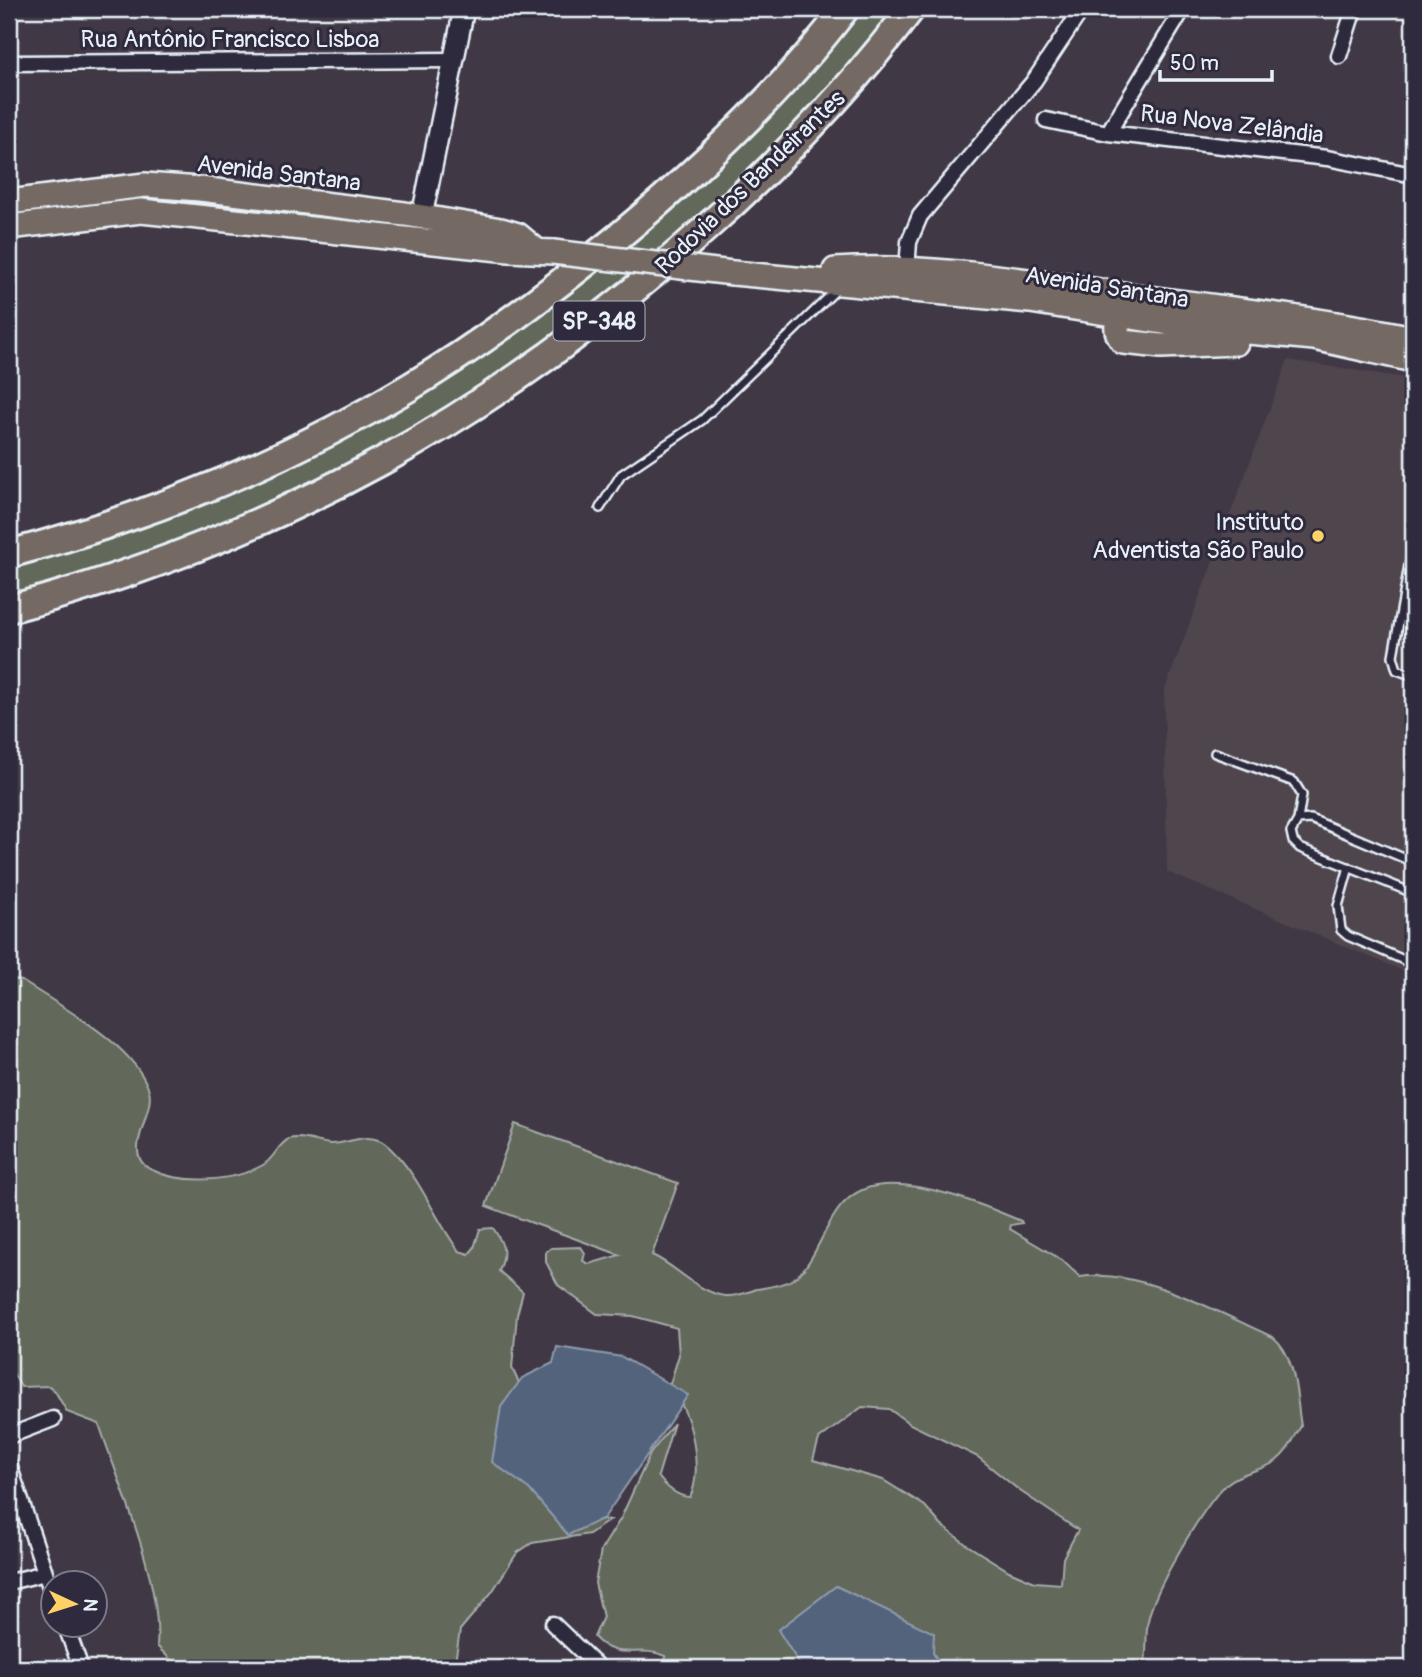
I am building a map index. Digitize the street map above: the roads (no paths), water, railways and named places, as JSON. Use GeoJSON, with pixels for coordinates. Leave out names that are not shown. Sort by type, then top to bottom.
{"type":"FeatureCollection","features":[{"type":"Feature","properties":{"kind":"highway","name":"Rodovia dos Bandeirantes"},"geometry":{"type":"LineString","coordinates":[[9,554],[164,505],[217,483],[407,390],[460,356],[570,275],[659,203],[784,81],[845,9]]}},
{"type":"Feature","properties":{"kind":"highway","name":"Rodovia dos Bandeirantes"},"geometry":{"type":"LineString","coordinates":[[9,609],[143,570],[291,508],[387,459],[494,396],[624,301],[748,191],[822,116],[874,58],[911,9]]}},
{"type":"Feature","properties":{"kind":"main road","name":"Avenida Santana"},"geometry":{"type":"LineString","coordinates":[[9,202],[145,185],[422,216],[518,235],[545,251]]}},
{"type":"Feature","properties":{"kind":"main road","name":"Avenida Santana"},"geometry":{"type":"LineString","coordinates":[[9,227],[141,211],[509,250],[545,251],[733,273],[791,276],[842,284],[988,296],[1120,316]]}},
{"type":"Feature","properties":{"kind":"main road","name":"Avenida Santana"},"geometry":{"type":"LineString","coordinates":[[791,276],[874,268],[907,270],[1329,320],[1413,338]]}},
{"type":"Feature","properties":{"kind":"main road"},"geometry":{"type":"LineString","coordinates":[[1144,297],[1127,307],[1116,323],[1116,334],[1123,342],[1134,345],[1224,343],[1298,337],[1413,360]]}},
{"type":"Feature","properties":{"kind":"street"},"geometry":{"type":"LineString","coordinates":[[422,216],[464,9]]}},
{"type":"Feature","properties":{"kind":"street"},"geometry":{"type":"LineString","coordinates":[[907,270],[909,242],[920,216],[1034,80],[1082,9]]}},
{"type":"Feature","properties":{"kind":"street"},"geometry":{"type":"LineString","coordinates":[[1108,133],[1183,9]]}},
{"type":"Feature","properties":{"kind":"street"},"geometry":{"type":"LineString","coordinates":[[1339,56],[1354,9]]}},
{"type":"Feature","properties":{"kind":"street","name":"Rua Antônio Francisco Lisboa"},"geometry":{"type":"LineString","coordinates":[[9,63],[452,60]]}},
{"type":"Feature","properties":{"kind":"street","name":"Rua Nova Zelândia"},"geometry":{"type":"LineString","coordinates":[[1046,120],[1108,133],[1326,158],[1413,176]]}},
{"type":"Feature","properties":{"kind":"street"},"geometry":{"type":"LineString","coordinates":[[9,1436],[53,1419]]}},
{"type":"Feature","properties":{"kind":"street"},"geometry":{"type":"LineString","coordinates":[[9,1465],[43,1568]]}},
{"type":"Feature","properties":{"kind":"street"},"geometry":{"type":"LineString","coordinates":[[9,1582],[38,1575]]}},
{"type":"Feature","properties":{"kind":"street"},"geometry":{"type":"LineString","coordinates":[[554,1624],[599,1668]]}},
{"type":"Feature","properties":{"kind":"street"},"geometry":{"type":"LineString","coordinates":[[70,1638],[81,1668]]}},
{"type":"Feature","properties":{"kind":"lane"},"geometry":{"type":"LineString","coordinates":[[600,508],[621,475],[702,420],[842,284]]}},
{"type":"Feature","properties":{"kind":"lane"},"geometry":{"type":"LineString","coordinates":[[1413,543],[1393,656],[1397,670],[1413,676]]}},
{"type":"Feature","properties":{"kind":"lane"},"geometry":{"type":"LineString","coordinates":[[1215,753],[1294,782],[1302,795],[1298,820],[1291,832],[1296,845],[1413,893]]}},
{"type":"Feature","properties":{"kind":"lane"},"geometry":{"type":"LineString","coordinates":[[1298,820],[1319,822],[1413,862]]}},
{"type":"Feature","properties":{"kind":"lane"},"geometry":{"type":"LineString","coordinates":[[1349,867],[1338,906],[1341,930],[1348,936],[1413,964]]}},
{"type":"Feature","properties":{"kind":"water"},"geometry":{"type":"Polygon","coordinates":[[[557,1347],[622,1357],[688,1395],[604,1518],[568,1535],[529,1489],[492,1462],[501,1407],[522,1378],[553,1363],[557,1347]]]}},
{"type":"Feature","properties":{"kind":"water"},"geometry":{"type":"Polygon","coordinates":[[[836,1586],[934,1633],[933,1653],[942,1668],[802,1668],[778,1630],[836,1586]]]}},
{"type":"Feature","properties":{"kind":"place","name":"Instituto Adventista São Paulo"},"geometry":{"type":"Point","coordinates":[1318,536]}}]}
